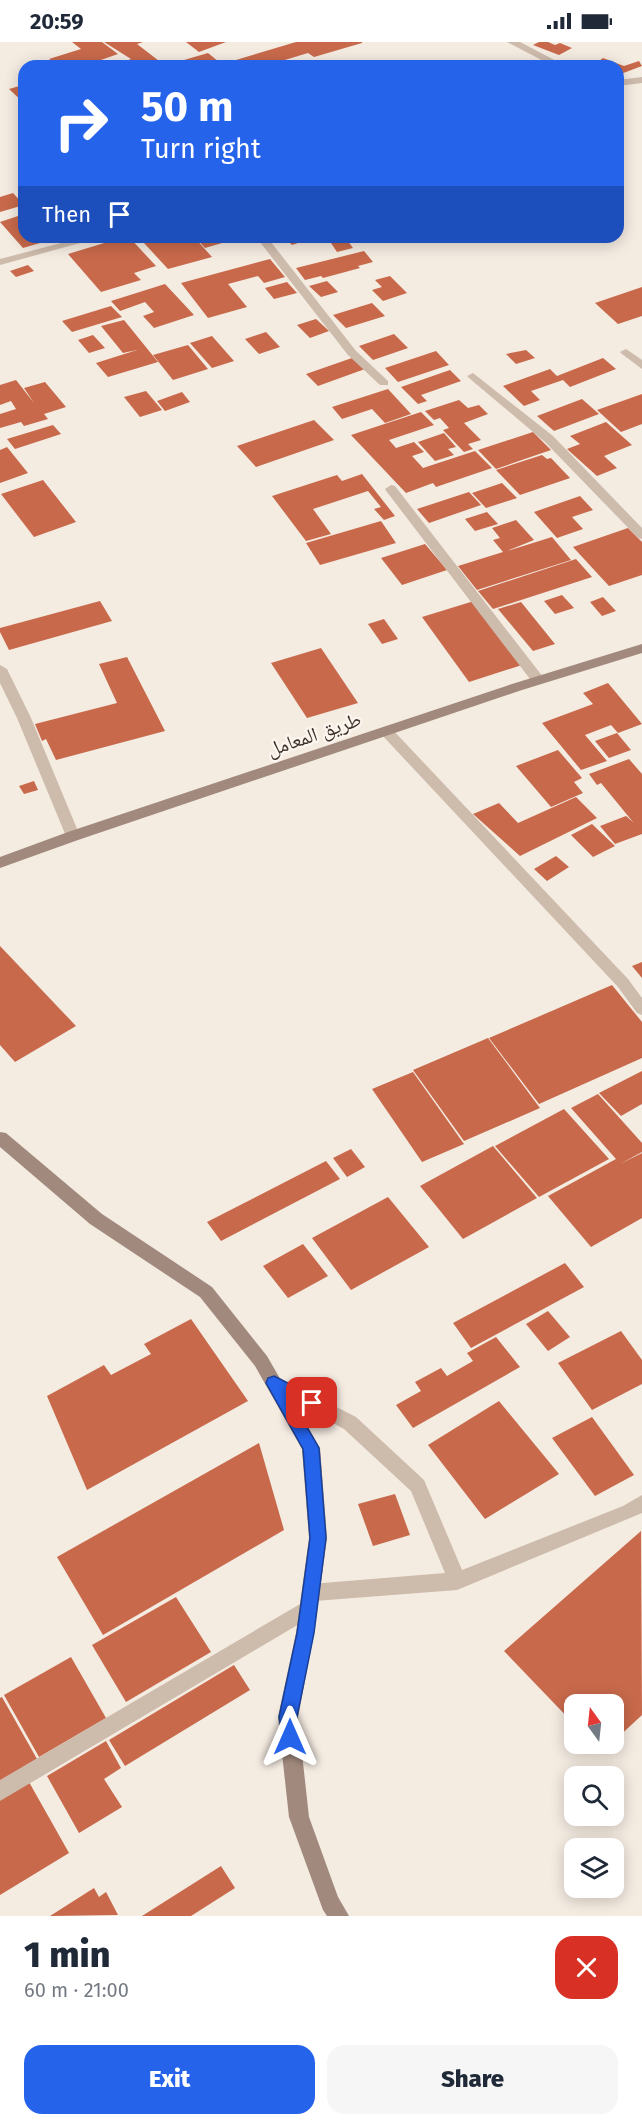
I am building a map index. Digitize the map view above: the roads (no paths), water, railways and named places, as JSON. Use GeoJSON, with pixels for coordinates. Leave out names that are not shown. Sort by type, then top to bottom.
{"type":"FeatureCollection","features":[{"type":"Feature","properties":{"kind":"main road","name":"طريق المعامل"},"geometry":{"type":"LineString","coordinates":[[0,863],[72,836],[538,680],[642,648]]}},
{"type":"Feature","properties":{"kind":"main road"},"geometry":{"type":"LineString","coordinates":[[0,1138],[96,1219],[146,1250],[206,1292],[261,1361],[310,1448],[318,1538],[310,1600],[288,1717],[299,1817],[330,1903],[339,1916]]}},
{"type":"Feature","properties":{"kind":"street"},"geometry":{"type":"LineString","coordinates":[[512,42],[549,60]]}},
{"type":"Feature","properties":{"kind":"street"},"geometry":{"type":"LineString","coordinates":[[624,82],[642,80]]}},
{"type":"Feature","properties":{"kind":"street"},"geometry":{"type":"LineString","coordinates":[[0,262],[76,243]]}},
{"type":"Feature","properties":{"kind":"street"},"geometry":{"type":"LineString","coordinates":[[266,243],[352,353],[384,383]]}},
{"type":"Feature","properties":{"kind":"street"},"geometry":{"type":"LineString","coordinates":[[626,352],[642,366]]}},
{"type":"Feature","properties":{"kind":"street"},"geometry":{"type":"LineString","coordinates":[[473,376],[549,439],[642,535]]}},
{"type":"Feature","properties":{"kind":"street"},"geometry":{"type":"LineString","coordinates":[[391,489],[538,680]]}},
{"type":"Feature","properties":{"kind":"street"},"geometry":{"type":"LineString","coordinates":[[0,669],[24,718],[72,836]]}},
{"type":"Feature","properties":{"kind":"street"},"geometry":{"type":"LineString","coordinates":[[386,731],[623,983],[642,1009]]}},
{"type":"Feature","properties":{"kind":"street"},"geometry":{"type":"LineString","coordinates":[[274,1383],[350,1424],[418,1486],[457,1581]]}},
{"type":"Feature","properties":{"kind":"street"},"geometry":{"type":"LineString","coordinates":[[0,1791],[310,1600],[457,1581],[629,1512],[642,1503]]}}]}
